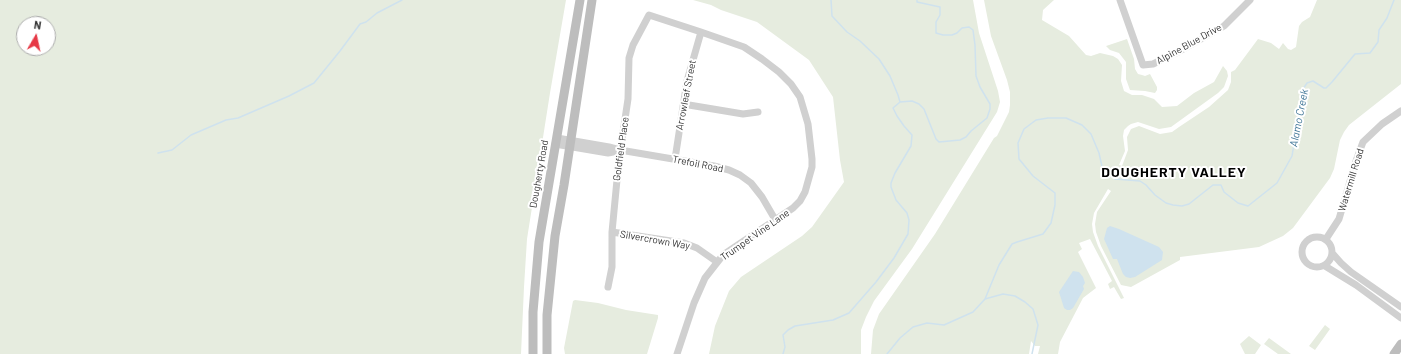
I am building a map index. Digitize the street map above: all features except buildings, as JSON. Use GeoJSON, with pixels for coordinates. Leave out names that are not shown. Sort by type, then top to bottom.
{"type":"FeatureCollection","features":[{"type":"Feature","properties":{"kind":"main road","name":"Dougherty Road"},"geometry":{"type":"LineString","coordinates":[[533,354],[535,280],[540,234],[580,0]]}},
{"type":"Feature","properties":{"kind":"main road"},"geometry":{"type":"LineString","coordinates":[[547,354],[547,315],[552,260],[592,0]]}},
{"type":"Feature","properties":{"kind":"main road"},"geometry":{"type":"LineString","coordinates":[[1394,354],[1401,344]]}},
{"type":"Feature","properties":{"kind":"street","name":"Alpine Blue Drive"},"geometry":{"type":"LineString","coordinates":[[1120,0],[1143,65],[1153,64],[1178,52],[1224,26],[1250,0]]}},
{"type":"Feature","properties":{"kind":"street","name":"Trumpet Vine Lane"},"geometry":{"type":"LineString","coordinates":[[649,15],[744,48],[762,59],[791,84],[800,98],[808,124],[812,159],[812,167],[805,192],[800,201],[776,221],[723,255],[705,278],[694,303],[677,354]]}},
{"type":"Feature","properties":{"kind":"street","name":"Goldfield Place"},"geometry":{"type":"LineString","coordinates":[[608,287],[612,267],[612,232],[620,150],[628,99],[629,58],[633,46],[649,15]]}},
{"type":"Feature","properties":{"kind":"street","name":"Arrowleaf Street"},"geometry":{"type":"LineString","coordinates":[[675,159],[683,104],[691,65],[701,32]]}},
{"type":"Feature","properties":{"kind":"street"},"geometry":{"type":"LineString","coordinates":[[683,104],[743,114],[758,112]]}},
{"type":"Feature","properties":{"kind":"street","name":"Watermill Road"},"geometry":{"type":"LineString","coordinates":[[1326,239],[1339,219],[1363,142],[1382,124],[1401,111]]}},
{"type":"Feature","properties":{"kind":"street","name":"Trefoil Road"},"geometry":{"type":"LineString","coordinates":[[556,141],[608,153],[620,150],[722,168],[751,183],[762,197],[776,221]]}},
{"type":"Feature","properties":{"kind":"street","name":"Silvercrown Way"},"geometry":{"type":"LineString","coordinates":[[612,232],[684,243],[697,248],[717,262]]}},
{"type":"Feature","properties":{"kind":"street"},"geometry":{"type":"LineString","coordinates":[[1401,306],[1351,272],[1333,254],[1331,245],[1326,239],[1317,237],[1310,238],[1305,243],[1302,250],[1303,258],[1308,264],[1315,267],[1325,266],[1356,285],[1401,318]]}},
{"type":"Feature","properties":{"kind":"street"},"geometry":{"type":"LineString","coordinates":[[1325,266],[1333,254]]}},
{"type":"Feature","properties":{"kind":"shaded area"},"geometry":{"type":"Polygon","coordinates":[[[0,0],[566,0],[527,239],[521,354],[0,354],[0,0]]]}},
{"type":"Feature","properties":{"kind":"shaded area"},"geometry":{"type":"Polygon","coordinates":[[[693,0],[973,0],[979,33],[998,91],[1000,102],[997,112],[912,249],[874,301],[861,330],[861,354],[709,354],[715,326],[729,291],[741,277],[802,236],[812,227],[844,182],[833,97],[809,60],[757,22],[693,0]]]}},
{"type":"Feature","properties":{"kind":"shaded area"},"geometry":{"type":"Polygon","coordinates":[[[984,0],[1054,0],[1043,10],[1042,20],[1069,36],[1086,55],[1091,56],[1100,53],[1113,56],[1118,59],[1122,65],[1121,81],[1124,91],[1132,95],[1142,95],[1154,99],[1162,107],[1177,106],[1194,93],[1214,82],[1223,66],[1227,71],[1228,76],[1224,87],[1171,127],[1159,129],[1138,122],[1128,126],[1124,130],[1123,136],[1125,151],[1119,165],[1122,166],[1128,150],[1127,137],[1131,129],[1139,126],[1160,134],[1172,132],[1209,107],[1228,90],[1231,82],[1231,72],[1235,70],[1258,39],[1271,43],[1279,49],[1283,43],[1288,49],[1291,50],[1296,47],[1299,26],[1310,17],[1317,0],[1401,0],[1401,84],[1349,125],[1340,140],[1334,169],[1330,178],[1293,228],[1283,236],[1259,247],[1180,257],[1180,260],[1131,287],[1121,285],[1101,246],[1096,232],[1095,224],[1097,212],[1111,191],[1108,189],[1094,213],[1092,224],[1093,232],[1098,246],[1124,298],[1121,299],[1114,287],[1110,289],[1108,284],[1112,281],[1090,239],[1079,243],[1082,249],[1078,252],[1096,288],[1083,298],[1060,342],[1058,354],[1038,354],[1040,346],[1035,346],[1031,341],[1029,354],[871,354],[873,330],[879,314],[935,234],[994,138],[997,136],[1009,112],[1010,92],[991,36],[984,0]]]}},
{"type":"Feature","properties":{"kind":"shaded area"},"geometry":{"type":"Polygon","coordinates":[[[1127,39],[1134,59],[1135,69],[1138,74],[1145,76],[1150,74],[1157,87],[1155,93],[1130,90],[1126,79],[1126,62],[1119,53],[1110,50],[1106,46],[1127,39]]]}},
{"type":"Feature","properties":{"kind":"shaded area"},"geometry":{"type":"Polygon","coordinates":[[[575,300],[658,315],[647,354],[565,354],[564,348],[573,301],[575,300]]]}},
{"type":"Feature","properties":{"kind":"shaded area"},"geometry":{"type":"Polygon","coordinates":[[[1325,325],[1330,329],[1315,350],[1309,346],[1325,325]]]}},
{"type":"Feature","properties":{"kind":"shaded area"},"geometry":{"type":"Polygon","coordinates":[[[1249,336],[1261,345],[1255,354],[1245,354],[1240,344],[1249,336]]]}},
{"type":"Feature","properties":{"kind":"shaded area"},"geometry":{"type":"Polygon","coordinates":[[[1269,338],[1291,354],[1278,354],[1264,344],[1269,338]]]}},
{"type":"Feature","properties":{"kind":"water"},"geometry":{"type":"Polygon","coordinates":[[[1110,226],[1159,247],[1163,252],[1162,260],[1135,277],[1126,277],[1123,274],[1117,259],[1113,259],[1104,239],[1107,228],[1110,226]]]}},
{"type":"Feature","properties":{"kind":"water"},"geometry":{"type":"Polygon","coordinates":[[[1073,271],[1079,272],[1085,283],[1083,286],[1084,289],[1073,308],[1067,310],[1064,308],[1059,292],[1073,271]]]}},
{"type":"Feature","properties":{"kind":"waterway"},"geometry":{"type":"LineString","coordinates":[[158,153],[172,150],[191,135],[226,120],[238,118],[289,96],[314,83],[360,24],[366,22],[377,13],[402,0]]}},
{"type":"Feature","properties":{"kind":"waterway"},"geometry":{"type":"LineString","coordinates":[[831,0],[832,16],[847,32],[860,41],[879,59],[890,76],[900,102]]}},
{"type":"Feature","properties":{"kind":"waterway"},"geometry":{"type":"LineString","coordinates":[[783,354],[785,347],[783,335],[788,330],[795,326],[833,320],[849,313],[876,282],[894,258],[908,234],[909,220],[907,213],[896,200],[891,183],[895,173],[911,146],[912,135],[904,126],[893,108],[900,102],[912,101],[919,104],[924,109],[936,139],[939,142],[960,140],[966,137],[987,118],[990,104],[980,87],[976,76],[973,30],[969,27],[962,28],[957,33],[952,35],[936,33],[936,22],[940,15],[940,7],[917,2],[917,0]]}},
{"type":"Feature","properties":{"kind":"waterway","name":"Alamo Creek"},"geometry":{"type":"LineString","coordinates":[[887,354],[900,338],[913,327],[927,323],[944,325],[973,312],[985,299],[999,265],[1012,244],[1043,234],[1051,223],[1055,205],[1055,193],[1033,176],[1019,159],[1018,143],[1024,129],[1036,120],[1066,118],[1082,125],[1091,134],[1099,153],[1103,171],[1115,179],[1140,181],[1166,203],[1182,206],[1189,204],[1213,185],[1221,185],[1224,192],[1238,203],[1248,206],[1277,183],[1292,156],[1303,89],[1307,83],[1313,81],[1326,88],[1355,54],[1370,53],[1378,42],[1379,30],[1387,18],[1394,0]]}},
{"type":"Feature","properties":{"kind":"waterway"},"geometry":{"type":"LineString","coordinates":[[985,299],[1003,294],[1015,296],[1033,309],[1038,325],[1032,354]]}},
{"type":"Feature","properties":{"kind":"district","name":"DOUGHERTY VALLEY"},"geometry":{"type":"Point","coordinates":[1174,172]}}]}
